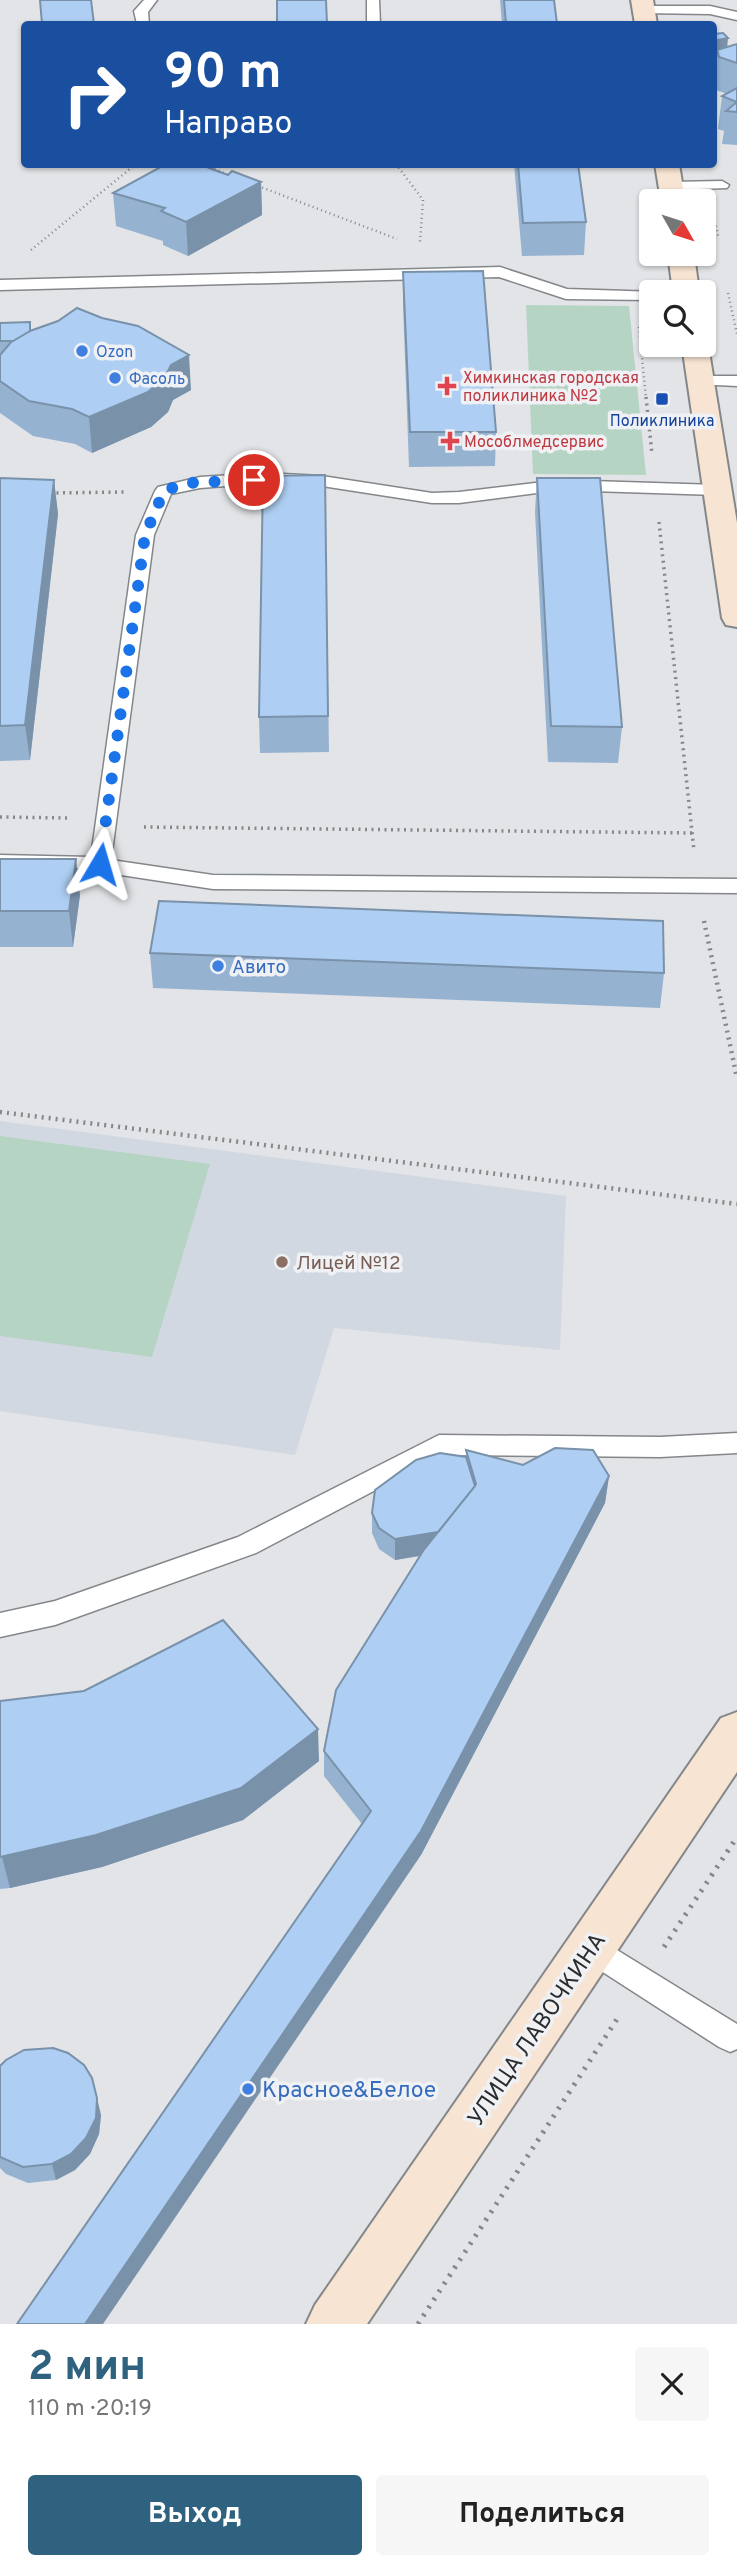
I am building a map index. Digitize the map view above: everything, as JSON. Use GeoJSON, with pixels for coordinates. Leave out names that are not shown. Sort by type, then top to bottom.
{"type":"FeatureCollection","features":[{"type":"Feature","properties":{"kind":"street"},"geometry":{"type":"LineString","coordinates":[[697,357],[737,618]]}},
{"type":"Feature","properties":{"kind":"street","name":"УЛИЦА ЛАВОЧКИНА"},"geometry":{"type":"LineString","coordinates":[[334,2324],[737,1733]]}},
{"type":"Feature","properties":{"kind":"lane"},"geometry":{"type":"LineString","coordinates":[[143,21],[141,11],[151,0]]}},
{"type":"Feature","properties":{"kind":"lane"},"geometry":{"type":"LineString","coordinates":[[373,0],[374,21]]}},
{"type":"Feature","properties":{"kind":"lane"},"geometry":{"type":"LineString","coordinates":[[644,11],[710,10],[737,16]]}},
{"type":"Feature","properties":{"kind":"lane"},"geometry":{"type":"LineString","coordinates":[[670,184],[722,185]]}},
{"type":"Feature","properties":{"kind":"lane"},"geometry":{"type":"LineString","coordinates":[[0,285],[500,272],[566,294],[639,295]]}},
{"type":"Feature","properties":{"kind":"lane"},"geometry":{"type":"LineString","coordinates":[[701,381],[737,382]]}},
{"type":"Feature","properties":{"kind":"lane"},"geometry":{"type":"LineString","coordinates":[[100,864],[145,535],[164,491],[186,483],[232,480],[321,481],[394,496],[449,498],[537,486],[610,484],[718,490]]}},
{"type":"Feature","properties":{"kind":"lane"},"geometry":{"type":"LineString","coordinates":[[0,862],[75,861],[213,882],[737,886]]}},
{"type":"Feature","properties":{"kind":"lane"},"geometry":{"type":"LineString","coordinates":[[0,1625],[55,1613],[247,1545],[439,1445],[660,1447],[737,1443]]}},
{"type":"Feature","properties":{"kind":"lane"},"geometry":{"type":"LineString","coordinates":[[591,1948],[730,2037]]}},
{"type":"Feature","properties":{"kind":"path"},"geometry":{"type":"LineString","coordinates":[[21,258],[131,168]]}},
{"type":"Feature","properties":{"kind":"path"},"geometry":{"type":"LineString","coordinates":[[212,168],[240,179]]}},
{"type":"Feature","properties":{"kind":"path"},"geometry":{"type":"LineString","coordinates":[[399,168],[423,200],[418,274]]}},
{"type":"Feature","properties":{"kind":"path"},"geometry":{"type":"LineString","coordinates":[[253,184],[420,248]]}},
{"type":"Feature","properties":{"kind":"path"},"geometry":{"type":"LineString","coordinates":[[731,306],[737,306]]}},
{"type":"Feature","properties":{"kind":"path"},"geometry":{"type":"LineString","coordinates":[[648,357],[655,488],[697,887],[737,1078]]}},
{"type":"Feature","properties":{"kind":"path"},"geometry":{"type":"LineString","coordinates":[[41,493],[164,491]]}},
{"type":"Feature","properties":{"kind":"path"},"geometry":{"type":"LineString","coordinates":[[0,817],[61,817],[130,827],[692,834]]}},
{"type":"Feature","properties":{"kind":"path"},"geometry":{"type":"LineString","coordinates":[[0,1112],[737,1205]]}},
{"type":"Feature","properties":{"kind":"path"},"geometry":{"type":"LineString","coordinates":[[418,2324],[737,1837]]}},
{"type":"Feature","properties":{"kind":"shaded area","name":"Лицей №12"},"geometry":{"type":"Polygon","coordinates":[[[0,1121],[566,1196],[560,1350],[334,1328],[295,1455],[0,1411],[0,1121]]]}},
{"type":"Feature","properties":{"kind":"green space"},"geometry":{"type":"Polygon","coordinates":[[[526,305],[629,306],[646,475],[533,474],[526,305]]]}},
{"type":"Feature","properties":{"kind":"green space"},"geometry":{"type":"Polygon","coordinates":[[[0,1136],[210,1164],[152,1357],[0,1336],[0,1136]]]}},
{"type":"Feature","properties":{"kind":"building"},"geometry":{"type":"Polygon","coordinates":[[[40,0],[91,0],[94,21],[42,21],[40,0]]]}},
{"type":"Feature","properties":{"kind":"building"},"geometry":{"type":"Polygon","coordinates":[[[277,0],[326,0],[327,21],[277,21],[277,0]]]}},
{"type":"Feature","properties":{"kind":"building"},"geometry":{"type":"Polygon","coordinates":[[[504,0],[554,0],[557,21],[506,21],[504,0]]]}},
{"type":"Feature","properties":{"kind":"building"},"geometry":{"type":"Polygon","coordinates":[[[723,33],[728,38],[717,40],[717,34],[723,33]]]}},
{"type":"Feature","properties":{"kind":"building"},"geometry":{"type":"Polygon","coordinates":[[[737,44],[737,63],[719,57],[717,50],[737,44]]]}},
{"type":"Feature","properties":{"kind":"building"},"geometry":{"type":"Polygon","coordinates":[[[737,88],[737,102],[722,96],[737,88]]]}},
{"type":"Feature","properties":{"kind":"building"},"geometry":{"type":"Polygon","coordinates":[[[737,102],[737,112],[726,111],[737,102]]]}},
{"type":"Feature","properties":{"kind":"building"},"geometry":{"type":"Polygon","coordinates":[[[159,168],[209,168],[228,175],[232,171],[261,182],[186,222],[161,211],[165,208],[113,193],[159,168]]]}},
{"type":"Feature","properties":{"kind":"building"},"geometry":{"type":"Polygon","coordinates":[[[518,168],[579,168],[586,222],[523,223],[518,168]]]}},
{"type":"Feature","properties":{"kind":"building","name":"Химкинская городская поликлиника №2"},"geometry":{"type":"Polygon","coordinates":[[[483,271],[496,432],[410,432],[403,272],[483,271]]]}},
{"type":"Feature","properties":{"kind":"building"},"geometry":{"type":"Polygon","coordinates":[[[77,308],[102,318],[138,326],[189,355],[171,365],[165,377],[148,392],[89,417],[72,409],[29,401],[0,381],[0,355],[12,341],[27,332],[58,321],[77,308]]]}},
{"type":"Feature","properties":{"kind":"building"},"geometry":{"type":"Polygon","coordinates":[[[30,322],[30,331],[13,341],[0,341],[0,323],[30,322]]]}},
{"type":"Feature","properties":{"kind":"building"},"geometry":{"type":"Polygon","coordinates":[[[325,475],[328,716],[259,717],[263,476],[325,475]]]}},
{"type":"Feature","properties":{"kind":"building"},"geometry":{"type":"Polygon","coordinates":[[[0,478],[54,480],[25,725],[0,726],[0,478]]]}},
{"type":"Feature","properties":{"kind":"building"},"geometry":{"type":"Polygon","coordinates":[[[537,478],[600,478],[622,727],[551,726],[537,478]]]}},
{"type":"Feature","properties":{"kind":"building"},"geometry":{"type":"Polygon","coordinates":[[[0,859],[76,859],[69,911],[0,911],[0,859]]]}},
{"type":"Feature","properties":{"kind":"building"},"geometry":{"type":"Polygon","coordinates":[[[159,901],[663,921],[664,973],[150,953],[159,901]]]}},
{"type":"Feature","properties":{"kind":"building"},"geometry":{"type":"Polygon","coordinates":[[[555,1448],[593,1450],[609,1476],[421,1831],[85,2324],[17,2324],[371,1811],[324,1751],[336,1690],[423,1551],[476,1484],[466,1450],[523,1465],[555,1448]]]}},
{"type":"Feature","properties":{"kind":"building"},"geometry":{"type":"Polygon","coordinates":[[[440,1453],[466,1457],[475,1486],[438,1532],[395,1539],[379,1528],[372,1513],[375,1490],[416,1460],[440,1453]]]}},
{"type":"Feature","properties":{"kind":"building"},"geometry":{"type":"Polygon","coordinates":[[[223,1620],[318,1729],[241,1788],[96,1835],[0,1857],[0,1701],[84,1691],[223,1620]]]}},
{"type":"Feature","properties":{"kind":"building"},"geometry":{"type":"Polygon","coordinates":[[[53,2048],[68,2053],[84,2065],[92,2078],[97,2098],[96,2118],[86,2138],[71,2154],[52,2164],[23,2167],[0,2157],[0,2066],[24,2050],[53,2048]]]}},
{"type":"Feature","properties":{"kind":"place","name":"Ozon"},"geometry":{"type":"Point","coordinates":[82,351]}},
{"type":"Feature","properties":{"kind":"place","name":"Фасоль"},"geometry":{"type":"Point","coordinates":[115,378]}},
{"type":"Feature","properties":{"kind":"place","name":"Химкинская городская поликлиника №2"},"geometry":{"type":"Point","coordinates":[447,386]}},
{"type":"Feature","properties":{"kind":"place","name":"Поликлиника"},"geometry":{"type":"Point","coordinates":[662,399]}},
{"type":"Feature","properties":{"kind":"place","name":"Мособлмедсервис"},"geometry":{"type":"Point","coordinates":[450,441]}},
{"type":"Feature","properties":{"kind":"place","name":"Авито"},"geometry":{"type":"Point","coordinates":[218,966]}},
{"type":"Feature","properties":{"kind":"place","name":"Лицей №12"},"geometry":{"type":"Point","coordinates":[282,1262]}},
{"type":"Feature","properties":{"kind":"place","name":"Красное&Белое"},"geometry":{"type":"Point","coordinates":[248,2089]}},
{"type":"Feature","properties":{"kind":"route"},"geometry":{"type":"LineString","coordinates":[[100,864],[145,535],[164,491],[186,483],[254,480]]}}]}
